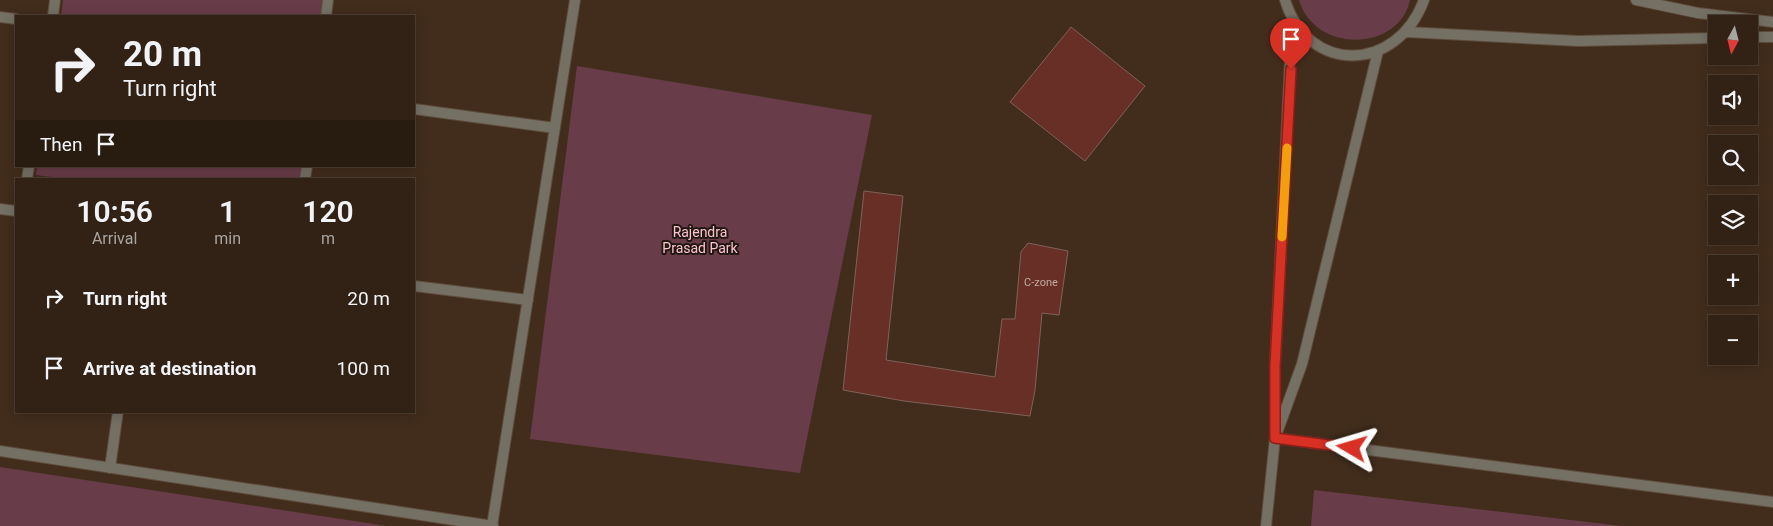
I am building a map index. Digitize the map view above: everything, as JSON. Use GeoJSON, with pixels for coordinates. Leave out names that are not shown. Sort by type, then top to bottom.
{"type":"FeatureCollection","features":[{"type":"Feature","properties":{"kind":"street"},"geometry":{"type":"LineString","coordinates":[[53,15],[55,0]]}},
{"type":"Feature","properties":{"kind":"street"},"geometry":{"type":"LineString","coordinates":[[326,15],[328,0]]}},
{"type":"Feature","properties":{"kind":"street"},"geometry":{"type":"LineString","coordinates":[[0,451],[493,526],[575,0]]}},
{"type":"Feature","properties":{"kind":"street"},"geometry":{"type":"LineString","coordinates":[[1285,0],[1292,19],[1304,35],[1320,47],[1339,54],[1359,55],[1378,51],[1394,44],[1417,17],[1424,0]]}},
{"type":"Feature","properties":{"kind":"street"},"geometry":{"type":"LineString","coordinates":[[1636,0],[1698,13],[1773,22]]}},
{"type":"Feature","properties":{"kind":"street"},"geometry":{"type":"LineString","coordinates":[[0,17],[15,19]]}},
{"type":"Feature","properties":{"kind":"street"},"geometry":{"type":"LineString","coordinates":[[1266,526],[1275,438],[1275,366],[1292,19]]}},
{"type":"Feature","properties":{"kind":"street"},"geometry":{"type":"LineString","coordinates":[[1406,32],[1578,41],[1708,38]]}},
{"type":"Feature","properties":{"kind":"street"},"geometry":{"type":"LineString","coordinates":[[1758,37],[1773,37]]}},
{"type":"Feature","properties":{"kind":"street"},"geometry":{"type":"LineString","coordinates":[[1275,438],[1302,364],[1378,51]]}},
{"type":"Feature","properties":{"kind":"street"},"geometry":{"type":"LineString","coordinates":[[415,109],[555,128]]}},
{"type":"Feature","properties":{"kind":"street"},"geometry":{"type":"LineString","coordinates":[[0,209],[15,211]]}},
{"type":"Feature","properties":{"kind":"street"},"geometry":{"type":"LineString","coordinates":[[415,286],[528,300]]}},
{"type":"Feature","properties":{"kind":"street"},"geometry":{"type":"LineString","coordinates":[[110,468],[118,413]]}},
{"type":"Feature","properties":{"kind":"street"},"geometry":{"type":"LineString","coordinates":[[1275,438],[1773,502]]}},
{"type":"Feature","properties":{"kind":"green space"},"geometry":{"type":"Polygon","coordinates":[[[63,0],[328,0],[326,15],[61,15],[63,0]]]}},
{"type":"Feature","properties":{"kind":"green space"},"geometry":{"type":"Polygon","coordinates":[[[1299,0],[1410,0],[1403,17],[1390,30],[1374,37],[1356,40],[1338,37],[1322,30],[1308,18],[1299,0]]]}},
{"type":"Feature","properties":{"kind":"green space","name":"Rajendra Prasad Park"},"geometry":{"type":"Polygon","coordinates":[[[577,66],[872,115],[800,473],[530,439],[577,66]]]}},
{"type":"Feature","properties":{"kind":"green space"},"geometry":{"type":"Polygon","coordinates":[[[37,167],[307,167],[305,178],[59,178],[36,175],[37,167]]]}},
{"type":"Feature","properties":{"kind":"green space"},"geometry":{"type":"Polygon","coordinates":[[[0,467],[387,526],[0,526],[0,467]]]}},
{"type":"Feature","properties":{"kind":"green space"},"geometry":{"type":"Polygon","coordinates":[[[1314,490],[1622,526],[1311,526],[1314,490]]]}},
{"type":"Feature","properties":{"kind":"building"},"geometry":{"type":"Polygon","coordinates":[[[1071,27],[1145,86],[1085,161],[1010,102],[1071,27]]]}},
{"type":"Feature","properties":{"kind":"building"},"geometry":{"type":"Polygon","coordinates":[[[864,191],[903,196],[886,360],[995,377],[1002,319],[1015,319],[1021,252],[1028,243],[1068,251],[1059,315],[1042,313],[1035,390],[1030,416],[904,401],[843,390],[864,191]]]}},
{"type":"Feature","properties":{"kind":"slow traffic"},"geometry":{"type":"LineString","coordinates":[[1282,237],[1287,148]]}},
{"type":"Feature","properties":{"kind":"route"},"geometry":{"type":"LineString","coordinates":[[1291,69],[1275,366],[1275,438],[1352,448]]}}]}
